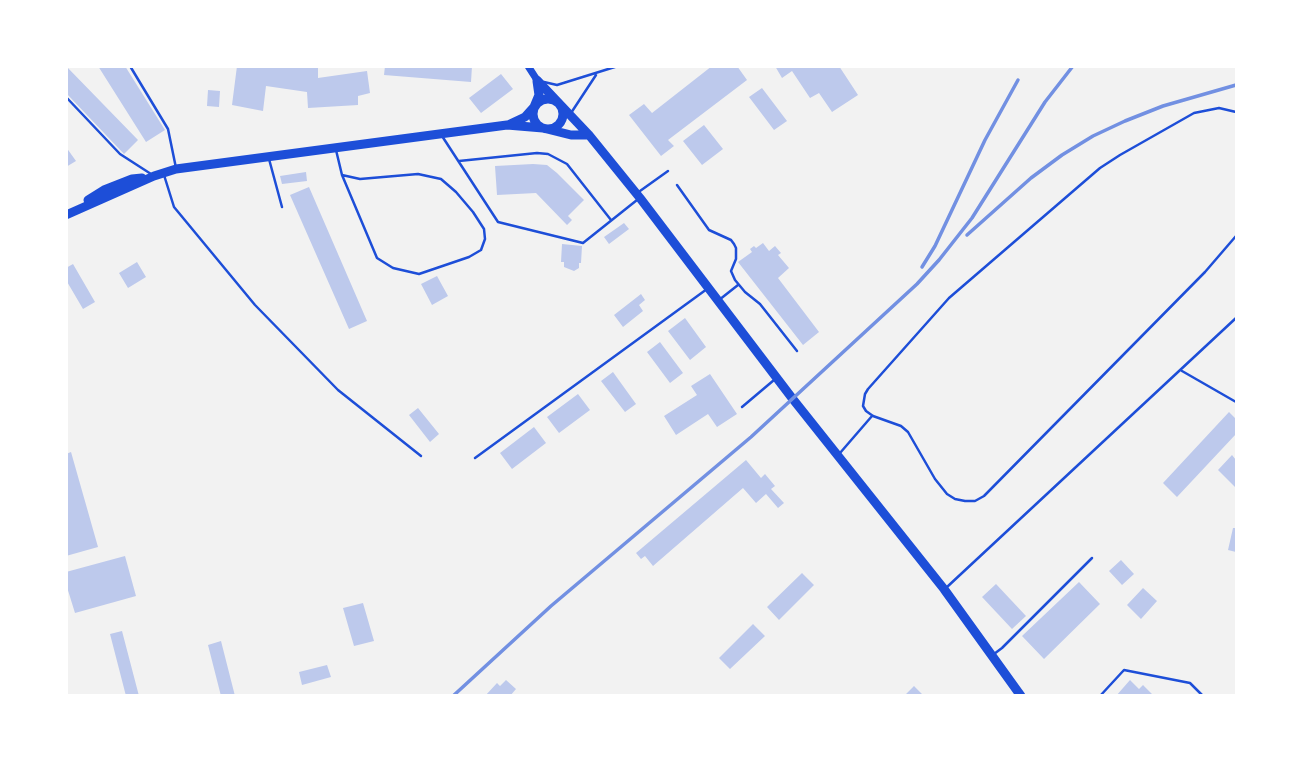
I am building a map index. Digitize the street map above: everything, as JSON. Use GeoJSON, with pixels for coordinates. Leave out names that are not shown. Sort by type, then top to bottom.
{"type":"FeatureCollection","features":[{"type":"Feature","properties":{"kind":"main road"},"geometry":{"type":"LineString","coordinates":[[537,80],[589,135],[638,196],[776,377],[944,589],[1021,695]]}},
{"type":"Feature","properties":{"kind":"main road"},"geometry":{"type":"LineString","coordinates":[[537,80],[539,95],[533,112],[535,121],[543,128],[571,135],[589,135]]}},
{"type":"Feature","properties":{"kind":"main road"},"geometry":{"type":"LineString","coordinates":[[66,214],[176,169],[507,125],[553,129],[561,123],[564,109],[559,103],[548,98],[539,102],[525,117],[507,125]]}},
{"type":"Feature","properties":{"kind":"street"},"geometry":{"type":"LineString","coordinates":[[527,66],[537,80]]}},
{"type":"Feature","properties":{"kind":"lane"},"geometry":{"type":"LineString","coordinates":[[130,66],[168,129],[176,169]]}},
{"type":"Feature","properties":{"kind":"lane"},"geometry":{"type":"LineString","coordinates":[[569,115],[597,74],[607,66]]}},
{"type":"Feature","properties":{"kind":"lane"},"geometry":{"type":"LineString","coordinates":[[537,80],[557,85],[618,66]]}},
{"type":"Feature","properties":{"kind":"lane"},"geometry":{"type":"LineString","coordinates":[[66,97],[120,154],[159,175],[174,207],[255,305],[338,390],[421,456]]}},
{"type":"Feature","properties":{"kind":"lane"},"geometry":{"type":"LineString","coordinates":[[1237,112],[1219,108],[1194,113],[1100,168],[949,298],[864,394],[863,406],[873,416],[901,426],[908,432],[935,479],[947,494],[965,501],[975,501],[984,496],[1237,236]]}},
{"type":"Feature","properties":{"kind":"lane"},"geometry":{"type":"LineString","coordinates":[[440,134],[498,222],[583,243],[668,171]]}},
{"type":"Feature","properties":{"kind":"lane"},"geometry":{"type":"LineString","coordinates":[[335,148],[342,175],[377,258],[393,268],[419,274],[469,257],[481,250],[485,239],[484,229],[456,192],[440,179],[418,174],[360,179],[342,175]]}},
{"type":"Feature","properties":{"kind":"lane"},"geometry":{"type":"LineString","coordinates":[[458,161],[537,153],[548,155],[567,164],[611,220]]}},
{"type":"Feature","properties":{"kind":"lane"},"geometry":{"type":"LineString","coordinates":[[269,157],[282,206]]}},
{"type":"Feature","properties":{"kind":"lane"},"geometry":{"type":"LineString","coordinates":[[677,185],[709,230],[734,244],[736,259],[731,271],[738,285],[760,304],[797,351]]}},
{"type":"Feature","properties":{"kind":"lane"},"geometry":{"type":"LineString","coordinates":[[718,301],[738,285]]}},
{"type":"Feature","properties":{"kind":"lane"},"geometry":{"type":"LineString","coordinates":[[475,458],[709,288]]}},
{"type":"Feature","properties":{"kind":"lane"},"geometry":{"type":"LineString","coordinates":[[944,589],[1237,318]]}},
{"type":"Feature","properties":{"kind":"lane"},"geometry":{"type":"LineString","coordinates":[[1180,371],[1237,402]]}},
{"type":"Feature","properties":{"kind":"lane"},"geometry":{"type":"LineString","coordinates":[[742,407],[776,377]]}},
{"type":"Feature","properties":{"kind":"lane"},"geometry":{"type":"LineString","coordinates":[[837,455],[873,416]]}},
{"type":"Feature","properties":{"kind":"lane"},"geometry":{"type":"LineString","coordinates":[[992,656],[1092,558]]}},
{"type":"Feature","properties":{"kind":"lane"},"geometry":{"type":"LineString","coordinates":[[1100,695],[1124,670],[1190,683],[1203,695]]}},
{"type":"Feature","properties":{"kind":"building"},"geometry":{"type":"Polygon","coordinates":[[[66,66],[138,140],[124,154],[66,93],[66,66]]]}},
{"type":"Feature","properties":{"kind":"building"},"geometry":{"type":"Polygon","coordinates":[[[98,66],[125,66],[165,130],[146,142],[98,66]]]}},
{"type":"Feature","properties":{"kind":"building"},"geometry":{"type":"Polygon","coordinates":[[[237,66],[318,66],[318,78],[367,71],[370,93],[358,96],[358,105],[308,108],[307,92],[266,86],[263,111],[232,105],[237,66]]]}},
{"type":"Feature","properties":{"kind":"building"},"geometry":{"type":"Polygon","coordinates":[[[385,66],[472,66],[471,82],[384,75],[385,66]]]}},
{"type":"Feature","properties":{"kind":"building"},"geometry":{"type":"Polygon","coordinates":[[[712,66],[737,66],[747,80],[668,140],[674,146],[661,156],[629,115],[644,104],[652,113],[712,66]]]}},
{"type":"Feature","properties":{"kind":"building"},"geometry":{"type":"Polygon","coordinates":[[[775,66],[839,66],[858,95],[832,112],[819,93],[810,98],[792,71],[782,78],[775,66]]]}},
{"type":"Feature","properties":{"kind":"building"},"geometry":{"type":"Polygon","coordinates":[[[501,74],[513,89],[481,113],[469,98],[501,74]]]}},
{"type":"Feature","properties":{"kind":"building"},"geometry":{"type":"Polygon","coordinates":[[[762,88],[787,121],[774,130],[749,97],[762,88]]]}},
{"type":"Feature","properties":{"kind":"building"},"geometry":{"type":"Polygon","coordinates":[[[208,90],[220,91],[219,107],[207,106],[208,90]]]}},
{"type":"Feature","properties":{"kind":"building"},"geometry":{"type":"Polygon","coordinates":[[[704,125],[723,149],[702,165],[683,141],[704,125]]]}},
{"type":"Feature","properties":{"kind":"building"},"geometry":{"type":"Polygon","coordinates":[[[66,147],[76,161],[66,167],[66,147]]]}},
{"type":"Feature","properties":{"kind":"building"},"geometry":{"type":"Polygon","coordinates":[[[547,165],[584,200],[568,216],[572,220],[567,225],[536,193],[497,195],[495,166],[547,165]]]}},
{"type":"Feature","properties":{"kind":"building"},"geometry":{"type":"Polygon","coordinates":[[[306,172],[307,181],[282,184],[280,176],[306,172]]]}},
{"type":"Feature","properties":{"kind":"building"},"geometry":{"type":"Polygon","coordinates":[[[309,187],[367,321],[349,329],[290,195],[309,187]]]}},
{"type":"Feature","properties":{"kind":"building"},"geometry":{"type":"Polygon","coordinates":[[[624,223],[629,229],[609,244],[604,237],[624,223]]]}},
{"type":"Feature","properties":{"kind":"building"},"geometry":{"type":"Polygon","coordinates":[[[763,243],[769,251],[775,246],[781,253],[778,255],[789,268],[778,278],[819,332],[803,345],[738,262],[752,252],[750,249],[763,243]]]}},
{"type":"Feature","properties":{"kind":"building"},"geometry":{"type":"Polygon","coordinates":[[[562,244],[582,246],[581,263],[574,271],[564,267],[564,262],[561,262],[562,244]]]}},
{"type":"Feature","properties":{"kind":"building"},"geometry":{"type":"Polygon","coordinates":[[[137,262],[146,277],[128,288],[119,273],[137,262]]]}},
{"type":"Feature","properties":{"kind":"building"},"geometry":{"type":"Polygon","coordinates":[[[73,264],[95,302],[83,309],[66,280],[66,268],[73,264]]]}},
{"type":"Feature","properties":{"kind":"building"},"geometry":{"type":"Polygon","coordinates":[[[437,276],[448,296],[432,305],[421,284],[437,276]]]}},
{"type":"Feature","properties":{"kind":"building"},"geometry":{"type":"Polygon","coordinates":[[[641,294],[645,300],[639,305],[643,311],[623,327],[614,315],[641,294]]]}},
{"type":"Feature","properties":{"kind":"building"},"geometry":{"type":"Polygon","coordinates":[[[685,318],[706,347],[690,360],[668,331],[685,318]]]}},
{"type":"Feature","properties":{"kind":"building"},"geometry":{"type":"Polygon","coordinates":[[[660,342],[683,373],[670,383],[647,352],[660,342]]]}},
{"type":"Feature","properties":{"kind":"building"},"geometry":{"type":"Polygon","coordinates":[[[613,372],[636,404],[625,412],[601,381],[613,372]]]}},
{"type":"Feature","properties":{"kind":"building"},"geometry":{"type":"Polygon","coordinates":[[[710,374],[737,414],[717,427],[708,414],[676,435],[664,416],[697,395],[691,386],[710,374]]]}},
{"type":"Feature","properties":{"kind":"building"},"geometry":{"type":"Polygon","coordinates":[[[578,394],[590,410],[559,433],[547,417],[578,394]]]}},
{"type":"Feature","properties":{"kind":"building"},"geometry":{"type":"Polygon","coordinates":[[[418,408],[439,434],[430,442],[409,415],[418,408]]]}},
{"type":"Feature","properties":{"kind":"building"},"geometry":{"type":"Polygon","coordinates":[[[1229,412],[1236,419],[1236,434],[1177,497],[1163,483],[1229,412]]]}},
{"type":"Feature","properties":{"kind":"building"},"geometry":{"type":"Polygon","coordinates":[[[534,427],[546,443],[512,469],[500,453],[534,427]]]}},
{"type":"Feature","properties":{"kind":"building"},"geometry":{"type":"Polygon","coordinates":[[[71,452],[98,547],[66,556],[66,454],[71,452]]]}},
{"type":"Feature","properties":{"kind":"building"},"geometry":{"type":"Polygon","coordinates":[[[1232,455],[1236,460],[1236,488],[1218,470],[1232,455]]]}},
{"type":"Feature","properties":{"kind":"building"},"geometry":{"type":"Polygon","coordinates":[[[746,460],[761,478],[765,474],[775,486],[771,489],[784,503],[778,508],[766,494],[756,503],[743,488],[653,566],[645,556],[641,559],[636,553],[746,460]]]}},
{"type":"Feature","properties":{"kind":"building"},"geometry":{"type":"Polygon","coordinates":[[[1233,528],[1236,528],[1236,552],[1228,550],[1233,528]]]}},
{"type":"Feature","properties":{"kind":"building"},"geometry":{"type":"Polygon","coordinates":[[[125,556],[136,596],[75,613],[66,584],[66,572],[125,556]]]}},
{"type":"Feature","properties":{"kind":"building"},"geometry":{"type":"Polygon","coordinates":[[[1121,560],[1134,574],[1122,585],[1109,571],[1121,560]]]}},
{"type":"Feature","properties":{"kind":"building"},"geometry":{"type":"Polygon","coordinates":[[[802,573],[814,585],[779,620],[767,607],[802,573]]]}},
{"type":"Feature","properties":{"kind":"building"},"geometry":{"type":"Polygon","coordinates":[[[1079,582],[1100,604],[1044,659],[1022,636],[1079,582]]]}},
{"type":"Feature","properties":{"kind":"building"},"geometry":{"type":"Polygon","coordinates":[[[996,584],[1026,616],[1012,629],[982,597],[996,584]]]}},
{"type":"Feature","properties":{"kind":"building"},"geometry":{"type":"Polygon","coordinates":[[[1143,588],[1157,601],[1141,619],[1127,605],[1143,588]]]}},
{"type":"Feature","properties":{"kind":"building"},"geometry":{"type":"Polygon","coordinates":[[[363,603],[374,641],[354,646],[343,608],[363,603]]]}},
{"type":"Feature","properties":{"kind":"building"},"geometry":{"type":"Polygon","coordinates":[[[753,624],[765,636],[730,669],[719,658],[753,624]]]}},
{"type":"Feature","properties":{"kind":"building"},"geometry":{"type":"Polygon","coordinates":[[[122,631],[139,696],[126,696],[110,634],[122,631]]]}},
{"type":"Feature","properties":{"kind":"building"},"geometry":{"type":"Polygon","coordinates":[[[221,641],[235,696],[221,696],[208,645],[221,641]]]}},
{"type":"Feature","properties":{"kind":"building"},"geometry":{"type":"Polygon","coordinates":[[[327,665],[331,677],[302,685],[299,672],[327,665]]]}},
{"type":"Feature","properties":{"kind":"building"},"geometry":{"type":"Polygon","coordinates":[[[506,680],[516,689],[510,696],[485,696],[497,683],[500,686],[506,680]]]}},
{"type":"Feature","properties":{"kind":"building"},"geometry":{"type":"Polygon","coordinates":[[[1130,680],[1139,689],[1143,685],[1154,696],[1116,696],[1130,680]]]}},
{"type":"Feature","properties":{"kind":"building"},"geometry":{"type":"Polygon","coordinates":[[[914,686],[924,696],[904,696],[914,686]]]}},
{"type":"Feature","properties":{"kind":"railway"},"geometry":{"type":"LineString","coordinates":[[453,696],[551,606],[751,437],[917,284],[972,218],[1045,102],[1073,66]]}},
{"type":"Feature","properties":{"kind":"railway"},"geometry":{"type":"LineString","coordinates":[[922,267],[1018,80]]}},
{"type":"Feature","properties":{"kind":"railway"},"geometry":{"type":"LineString","coordinates":[[967,235],[1031,178],[1093,136],[1163,106],[1236,85]]}}]}
